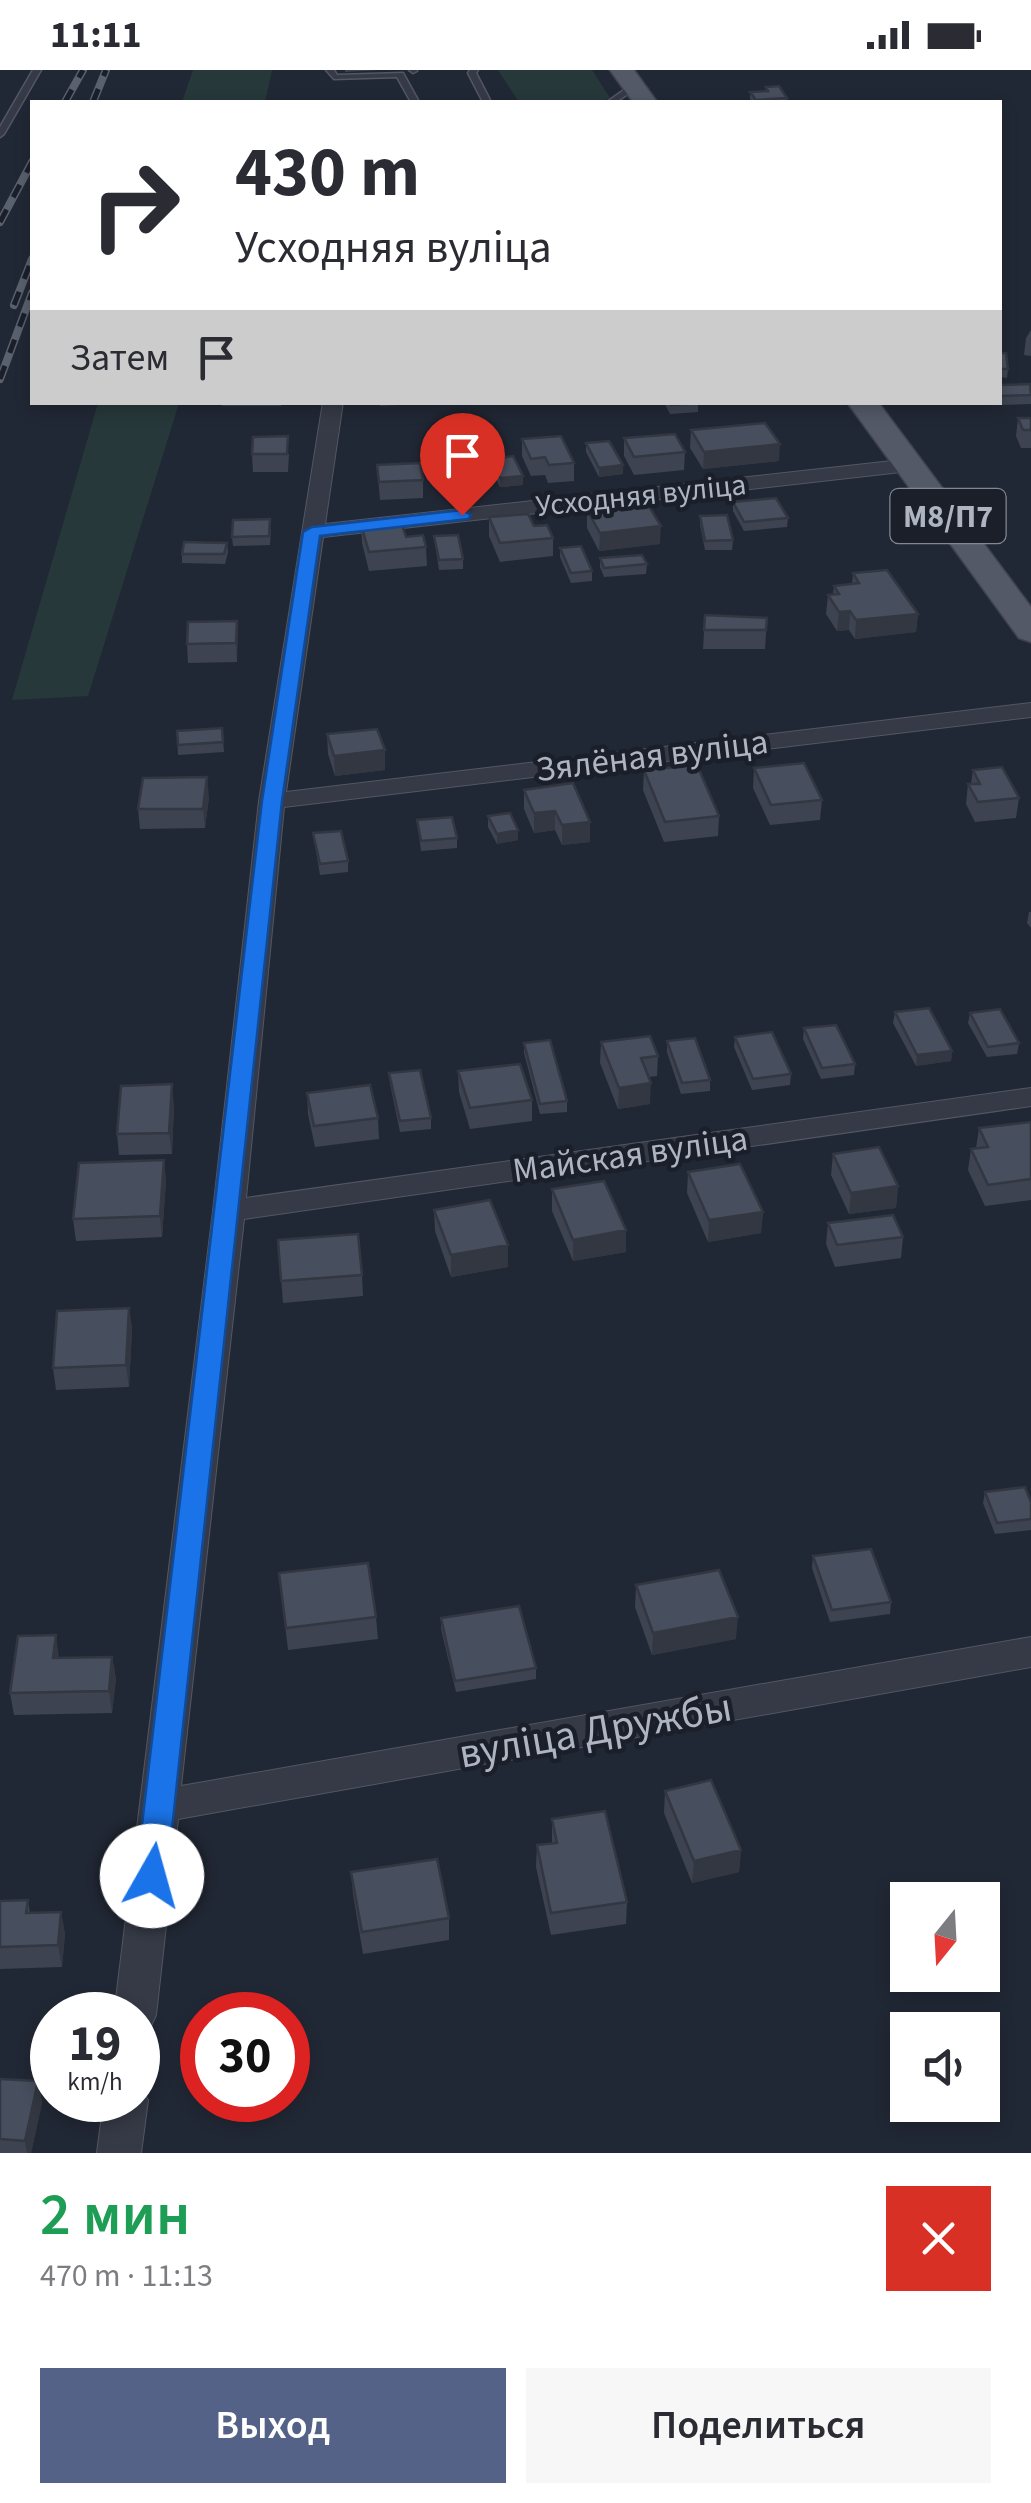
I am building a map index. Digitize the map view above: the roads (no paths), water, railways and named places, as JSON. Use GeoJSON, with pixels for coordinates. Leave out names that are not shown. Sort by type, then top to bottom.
{"type":"FeatureCollection","features":[{"type":"Feature","properties":{"kind":"main road","name":"М8/П7"},"geometry":{"type":"LineString","coordinates":[[864,405],[1031,631]]}},
{"type":"Feature","properties":{"kind":"street"},"geometry":{"type":"LineString","coordinates":[[139,1992],[229,1212],[272,801],[333,405]]}},
{"type":"Feature","properties":{"kind":"street","name":"Усходняя вуліца"},"geometry":{"type":"LineString","coordinates":[[312,532],[910,465]]}},
{"type":"Feature","properties":{"kind":"street","name":"Зялёная вуліца"},"geometry":{"type":"LineString","coordinates":[[272,801],[1031,710]]}},
{"type":"Feature","properties":{"kind":"street","name":"Майская вуліца"},"geometry":{"type":"LineString","coordinates":[[229,1212],[1031,1097]]}},
{"type":"Feature","properties":{"kind":"street","name":"вуліца Дружбы"},"geometry":{"type":"LineString","coordinates":[[160,1806],[1031,1652]]}},
{"type":"Feature","properties":{"kind":"street"},"geometry":{"type":"LineString","coordinates":[[120,2153],[124,2122]]}},
{"type":"Feature","properties":{"kind":"lane"},"geometry":{"type":"LineString","coordinates":[[0,134],[37,70]]}},
{"type":"Feature","properties":{"kind":"lane"},"geometry":{"type":"LineString","coordinates":[[330,70],[334,78],[400,75],[413,100]]}},
{"type":"Feature","properties":{"kind":"lane"},"geometry":{"type":"LineString","coordinates":[[474,70],[472,74],[486,100]]}},
{"type":"Feature","properties":{"kind":"lane"},"geometry":{"type":"LineString","coordinates":[[613,100],[634,86]]}},
{"type":"Feature","properties":{"kind":"railway"},"geometry":{"type":"LineString","coordinates":[[66,100],[83,70]]}},
{"type":"Feature","properties":{"kind":"railway"},"geometry":{"type":"LineString","coordinates":[[94,100],[106,70]]}},
{"type":"Feature","properties":{"kind":"railway"},"geometry":{"type":"LineString","coordinates":[[0,222],[30,166]]}},
{"type":"Feature","properties":{"kind":"railway"},"geometry":{"type":"LineString","coordinates":[[14,305],[30,264]]}},
{"type":"Feature","properties":{"kind":"railway"},"geometry":{"type":"LineString","coordinates":[[0,379],[30,298]]}}]}
